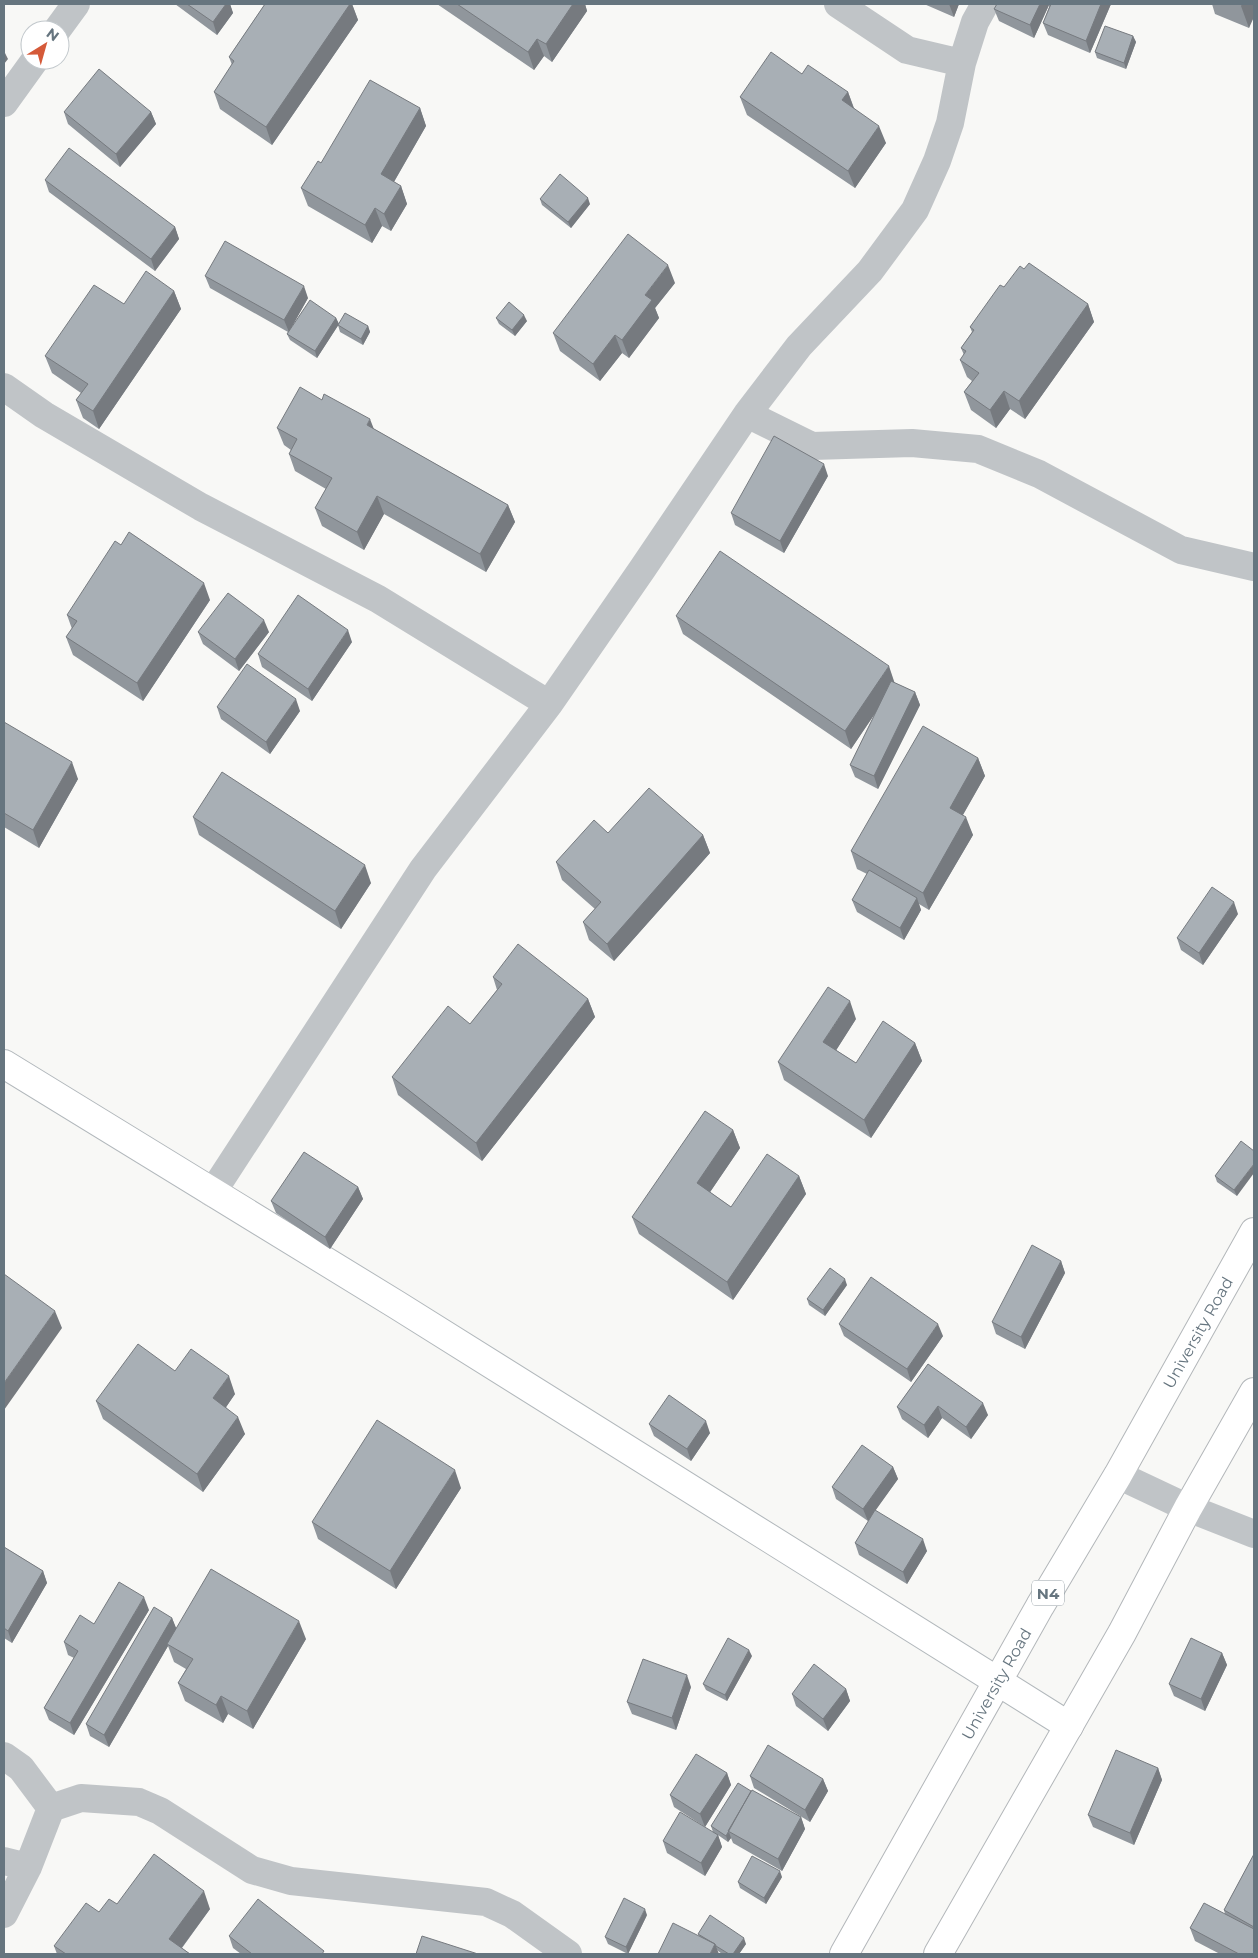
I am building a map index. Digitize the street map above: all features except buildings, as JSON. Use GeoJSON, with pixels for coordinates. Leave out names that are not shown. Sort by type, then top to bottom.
{"type":"FeatureCollection","features":[{"type":"Feature","properties":{"kind":"main road"},"geometry":{"type":"LineString","coordinates":[[4,1064],[406,1311],[1069,1726]]}},
{"type":"Feature","properties":{"kind":"main road","name":"University Road"},"geometry":{"type":"LineString","coordinates":[[844,1954],[1118,1475],[1254,1232]]}},
{"type":"Feature","properties":{"kind":"main road"},"geometry":{"type":"LineString","coordinates":[[1252,1395],[1254,1431]]}},
{"type":"Feature","properties":{"kind":"main road"},"geometry":{"type":"LineString","coordinates":[[938,1954],[1122,1633],[1188,1508],[1252,1395]]}},
{"type":"Feature","properties":{"kind":"street"},"geometry":{"type":"LineString","coordinates":[[64,20],[76,4]]}},
{"type":"Feature","properties":{"kind":"street"},"geometry":{"type":"LineString","coordinates":[[838,4],[907,50],[962,63]]}},
{"type":"Feature","properties":{"kind":"street"},"geometry":{"type":"LineString","coordinates":[[212,1193],[423,868],[549,704],[747,414],[799,346],[870,271],[915,210],[937,161],[950,123],[962,63],[975,22],[985,4]]}},
{"type":"Feature","properties":{"kind":"street"},"geometry":{"type":"LineString","coordinates":[[4,103],[28,70]]}},
{"type":"Feature","properties":{"kind":"street"},"geometry":{"type":"LineString","coordinates":[[4,387],[44,415],[201,507],[378,599],[549,704]]}},
{"type":"Feature","properties":{"kind":"street"},"geometry":{"type":"LineString","coordinates":[[747,414],[812,446],[912,443],[978,449],[1039,474],[1181,550],[1254,567]]}},
{"type":"Feature","properties":{"kind":"street"},"geometry":{"type":"LineString","coordinates":[[1118,1475],[1188,1508],[1254,1534]]}},
{"type":"Feature","properties":{"kind":"street"},"geometry":{"type":"LineString","coordinates":[[4,1756],[21,1768],[51,1808]]}},
{"type":"Feature","properties":{"kind":"street"},"geometry":{"type":"LineString","coordinates":[[4,1914],[16,1864],[51,1808],[81,1798],[139,1802],[160,1811],[252,1870],[291,1881],[486,1902],[512,1914],[568,1954]]}}]}
